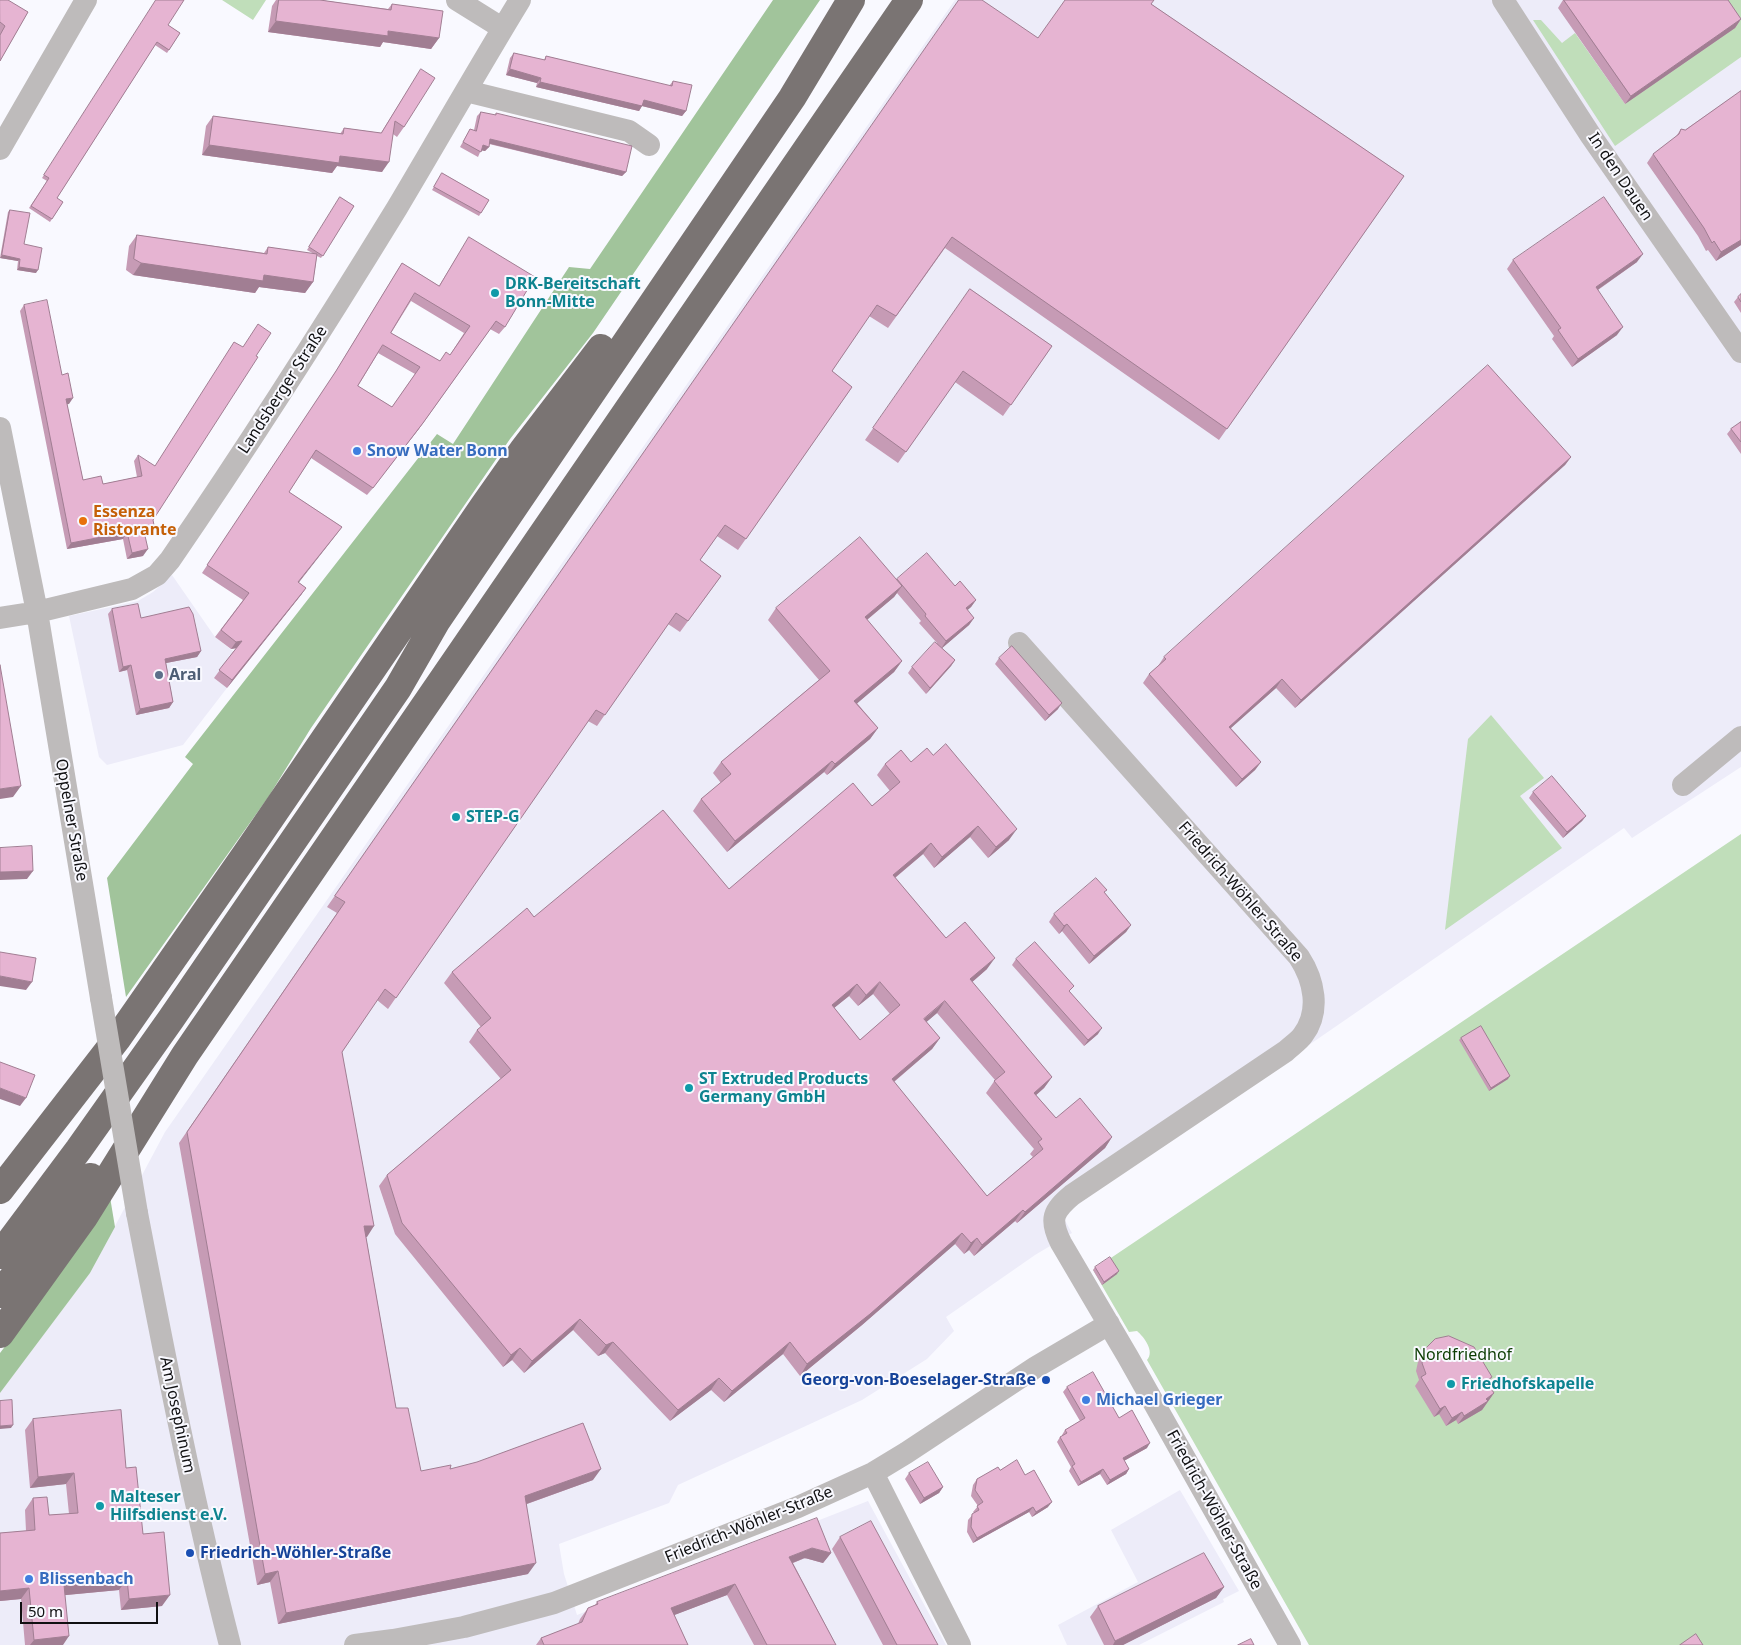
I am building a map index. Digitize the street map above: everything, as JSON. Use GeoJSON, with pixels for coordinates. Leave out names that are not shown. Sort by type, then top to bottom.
{"type":"FeatureCollection","features":[{"type":"Feature","properties":{"kind":"highway"},"geometry":{"type":"LineString","coordinates":[[0,1256],[80,1149],[172,1019],[393,695],[436,622],[792,98],[851,0]]}},
{"type":"Feature","properties":{"kind":"highway"},"geometry":{"type":"LineString","coordinates":[[0,1190],[117,1039],[483,507],[600,350],[818,29],[851,0]]}},
{"type":"Feature","properties":{"kind":"highway"},"geometry":{"type":"LineString","coordinates":[[0,1334],[84,1217],[185,1055],[909,0]]}},
{"type":"Feature","properties":{"kind":"highway"},"geometry":{"type":"LineString","coordinates":[[0,1208],[99,1080],[210,927],[293,820],[413,646],[436,622]]}},
{"type":"Feature","properties":{"kind":"highway"},"geometry":{"type":"LineString","coordinates":[[0,1294],[185,1055]]}},
{"type":"Feature","properties":{"kind":"street"},"geometry":{"type":"LineString","coordinates":[[0,149],[86,0]]}},
{"type":"Feature","properties":{"kind":"street"},"geometry":{"type":"LineString","coordinates":[[457,0],[502,28]]}},
{"type":"Feature","properties":{"kind":"street","name":"Landsberger Straße"},"geometry":{"type":"LineString","coordinates":[[0,618],[37,612],[132,589],[157,574],[170,560],[239,459],[318,335],[520,0]]}},
{"type":"Feature","properties":{"kind":"street","name":"In den Dauen"},"geometry":{"type":"LineString","coordinates":[[1503,0],[1591,136],[1741,352]]}},
{"type":"Feature","properties":{"kind":"street"},"geometry":{"type":"LineString","coordinates":[[466,91],[629,131],[649,144]]}},
{"type":"Feature","properties":{"kind":"street","name":"Oppelner Straße"},"geometry":{"type":"LineString","coordinates":[[0,428],[37,612],[137,1213]]}},
{"type":"Feature","properties":{"kind":"street","name":"Friedrich-Wöhler-Straße"},"geometry":{"type":"LineString","coordinates":[[1019,643],[1299,957],[1311,978],[1314,998],[1312,1018],[1303,1035],[1286,1051],[1072,1195],[1058,1207],[1053,1220],[1055,1231],[1290,1645]]}},
{"type":"Feature","properties":{"kind":"street"},"geometry":{"type":"LineString","coordinates":[[1684,785],[1741,737]]}},
{"type":"Feature","properties":{"kind":"street","name":"Am Josephinum"},"geometry":{"type":"LineString","coordinates":[[137,1213],[164,1356],[204,1543],[230,1645]]}},
{"type":"Feature","properties":{"kind":"street","name":"Friedrich-Wöhler-Straße"},"geometry":{"type":"LineString","coordinates":[[355,1645],[464,1627],[554,1603],[798,1507],[873,1472],[906,1453],[1036,1367],[1109,1324]]}},
{"type":"Feature","properties":{"kind":"street"},"geometry":{"type":"LineString","coordinates":[[873,1472],[960,1645]]}},
{"type":"Feature","properties":{"kind":"shaded area"},"geometry":{"type":"Polygon","coordinates":[[[955,0],[1741,0],[1741,767],[1632,838],[1624,828],[1062,1215],[1072,1233],[1035,1255],[946,1317],[954,1331],[927,1359],[862,1400],[678,1485],[669,1503],[559,1544],[564,1574],[577,1615],[868,1501],[946,1645],[0,1645],[0,1393],[90,1273],[165,1132],[955,0]]]}},
{"type":"Feature","properties":{"kind":"shaded area","name":"Aral"},"geometry":{"type":"Polygon","coordinates":[[[172,575],[215,637],[247,662],[183,745],[107,765],[99,757],[69,616],[138,601],[153,592],[172,575]]]}},
{"type":"Feature","properties":{"kind":"shaded area"},"geometry":{"type":"Polygon","coordinates":[[[1180,1490],[1239,1591],[1223,1599],[1224,1602],[1139,1645],[1067,1645],[1058,1625],[1138,1582],[1111,1530],[1180,1490]]]}},
{"type":"Feature","properties":{"kind":"green space"},"geometry":{"type":"Polygon","coordinates":[[[222,0],[266,0],[253,20],[222,0]]]}},
{"type":"Feature","properties":{"kind":"green space"},"geometry":{"type":"Polygon","coordinates":[[[773,0],[820,0],[593,333],[510,439],[311,728],[269,796],[126,997],[107,878],[193,764],[185,757],[437,434],[453,444],[569,267],[590,269],[773,0]]]}},
{"type":"Feature","properties":{"kind":"green space"},"geometry":{"type":"Polygon","coordinates":[[[1716,0],[1741,0],[1741,57],[1615,146],[1533,20],[1541,20],[1562,43],[1575,33],[1625,104],[1716,0]]]}},
{"type":"Feature","properties":{"kind":"green space"},"geometry":{"type":"Polygon","coordinates":[[[1491,715],[1544,778],[1520,796],[1562,848],[1445,930],[1468,739],[1491,715]]]}},
{"type":"Feature","properties":{"kind":"green space","name":"Nordfriedhof"},"geometry":{"type":"Polygon","coordinates":[[[1741,834],[1741,1645],[1309,1645],[1147,1360],[1150,1353],[1148,1344],[1137,1331],[1129,1332],[1093,1270],[1741,834]]]}},
{"type":"Feature","properties":{"kind":"green space"},"geometry":{"type":"Polygon","coordinates":[[[110,1197],[115,1227],[90,1273],[0,1393],[0,1353],[110,1197]]]}},
{"type":"Feature","properties":{"kind":"building"},"geometry":{"type":"Polygon","coordinates":[[[0,0],[8,0],[28,12],[0,61],[0,35],[5,26],[0,22],[0,0]]]}},
{"type":"Feature","properties":{"kind":"building"},"geometry":{"type":"Polygon","coordinates":[[[156,0],[184,0],[168,25],[180,33],[169,50],[157,42],[57,198],[63,202],[52,219],[31,206],[49,178],[44,175],[156,0]]]}},
{"type":"Feature","properties":{"kind":"building"},"geometry":{"type":"Polygon","coordinates":[[[279,0],[320,0],[391,10],[392,4],[443,11],[439,38],[388,31],[388,36],[276,21],[279,0]]]}},
{"type":"Feature","properties":{"kind":"building","name":"STEP-G"},"geometry":{"type":"Polygon","coordinates":[[[959,0],[982,0],[1038,38],[1065,0],[1154,0],[1151,4],[1404,176],[1227,429],[952,237],[896,316],[877,305],[832,371],[852,387],[746,539],[725,525],[700,560],[721,576],[688,621],[676,613],[605,715],[596,710],[396,998],[385,989],[342,1052],[374,1226],[364,1226],[396,1408],[408,1408],[421,1471],[451,1465],[450,1469],[477,1462],[583,1423],[601,1469],[525,1496],[536,1563],[286,1613],[278,1571],[265,1574],[187,1132],[345,902],[335,896],[959,0]]]}},
{"type":"Feature","properties":{"kind":"building"},"geometry":{"type":"Polygon","coordinates":[[[1564,0],[1728,0],[1741,19],[1631,96],[1564,0]]]}},
{"type":"Feature","properties":{"kind":"building"},"geometry":{"type":"Polygon","coordinates":[[[514,53],[545,60],[546,56],[672,86],[673,81],[692,85],[686,111],[644,100],[642,106],[540,82],[541,78],[510,69],[514,53]]]}},
{"type":"Feature","properties":{"kind":"building"},"geometry":{"type":"Polygon","coordinates":[[[421,69],[435,78],[404,127],[395,121],[389,162],[340,156],[339,163],[209,145],[213,116],[343,134],[344,128],[381,133],[421,69]]]}},
{"type":"Feature","properties":{"kind":"building"},"geometry":{"type":"Polygon","coordinates":[[[1741,91],[1741,240],[1721,252],[1714,241],[1712,243],[1704,228],[1653,154],[1679,134],[1681,129],[1685,130],[1741,91]]]}},
{"type":"Feature","properties":{"kind":"building"},"geometry":{"type":"Polygon","coordinates":[[[481,112],[496,115],[496,113],[632,146],[626,172],[490,139],[489,147],[483,145],[481,152],[463,142],[470,129],[476,131],[481,112]]]}},
{"type":"Feature","properties":{"kind":"building"},"geometry":{"type":"Polygon","coordinates":[[[442,173],[489,200],[481,213],[434,187],[442,173]]]}},
{"type":"Feature","properties":{"kind":"building"},"geometry":{"type":"Polygon","coordinates":[[[340,197],[354,206],[323,256],[309,247],[340,197]]]}},
{"type":"Feature","properties":{"kind":"building"},"geometry":{"type":"Polygon","coordinates":[[[1604,197],[1643,254],[1596,287],[1623,327],[1578,359],[1558,330],[1561,328],[1513,260],[1604,197]]]}},
{"type":"Feature","properties":{"kind":"building"},"geometry":{"type":"Polygon","coordinates":[[[10,210],[30,213],[24,244],[42,248],[38,270],[19,267],[20,259],[2,255],[10,210]]]}},
{"type":"Feature","properties":{"kind":"building"},"geometry":{"type":"Polygon","coordinates":[[[137,235],[267,254],[268,247],[317,254],[313,282],[264,275],[263,281],[141,263],[134,259],[137,235]]]}},
{"type":"Feature","properties":{"kind":"building"},"geometry":{"type":"Polygon","coordinates":[[[469,237],[535,277],[505,327],[496,321],[423,423],[373,488],[316,450],[289,492],[342,527],[298,582],[306,588],[232,680],[219,670],[242,641],[236,642],[221,630],[249,593],[207,565],[336,371],[402,263],[439,286],[469,237]],[[415,293],[391,333],[440,361],[446,352],[450,355],[470,326],[415,293]],[[383,345],[358,386],[392,407],[420,367],[383,345]]]}},
{"type":"Feature","properties":{"kind":"building"},"geometry":{"type":"Polygon","coordinates":[[[970,289],[1052,346],[1011,405],[963,371],[906,452],[873,428],[970,289]]]}},
{"type":"Feature","properties":{"kind":"building"},"geometry":{"type":"Polygon","coordinates":[[[47,300],[62,375],[68,373],[73,398],[66,399],[83,480],[101,476],[103,484],[142,476],[138,455],[155,466],[234,342],[243,347],[258,324],[271,333],[256,356],[258,357],[153,520],[154,525],[143,527],[148,549],[132,553],[127,532],[71,543],[24,305],[47,300]]]}},
{"type":"Feature","properties":{"kind":"building"},"geometry":{"type":"Polygon","coordinates":[[[1488,365],[1571,457],[1301,700],[1282,679],[1229,727],[1261,762],[1242,779],[1149,674],[1166,659],[1164,657],[1488,365]]]}},
{"type":"Feature","properties":{"kind":"building"},"geometry":{"type":"Polygon","coordinates":[[[1741,422],[1741,442],[1731,429],[1741,422]]]}},
{"type":"Feature","properties":{"kind":"building"},"geometry":{"type":"Polygon","coordinates":[[[860,537],[902,586],[865,617],[902,661],[854,701],[878,728],[835,764],[832,761],[735,841],[701,799],[731,774],[721,762],[830,671],[776,608],[860,537]]]}},
{"type":"Feature","properties":{"kind":"building"},"geometry":{"type":"Polygon","coordinates":[[[927,553],[955,586],[960,581],[976,600],[966,608],[974,618],[946,641],[897,579],[927,553]]]}},
{"type":"Feature","properties":{"kind":"building"},"geometry":{"type":"Polygon","coordinates":[[[138,604],[141,618],[189,607],[193,614],[201,651],[165,659],[173,702],[140,709],[131,665],[123,667],[112,609],[138,604]]]}},
{"type":"Feature","properties":{"kind":"building"},"geometry":{"type":"Polygon","coordinates":[[[935,642],[955,660],[930,688],[912,667],[935,642]]]}},
{"type":"Feature","properties":{"kind":"building"},"geometry":{"type":"Polygon","coordinates":[[[1012,646],[1062,703],[1049,715],[999,658],[1012,646]]]}},
{"type":"Feature","properties":{"kind":"building"},"geometry":{"type":"Polygon","coordinates":[[[0,665],[21,786],[0,789],[0,665]]]}},
{"type":"Feature","properties":{"kind":"building","name":"ST Extruded Products Germany GmbH"},"geometry":{"type":"Polygon","coordinates":[[[946,744],[1017,829],[996,847],[978,826],[942,857],[931,843],[893,875],[946,938],[965,922],[995,958],[970,979],[1052,1077],[1034,1093],[1056,1118],[1080,1098],[1112,1137],[1025,1212],[1023,1210],[982,1245],[977,1238],[971,1243],[962,1233],[870,1314],[807,1364],[790,1342],[732,1391],[719,1378],[678,1410],[613,1342],[606,1345],[580,1319],[532,1361],[520,1348],[511,1355],[402,1223],[387,1175],[511,1070],[477,1030],[491,1018],[452,972],[527,908],[534,917],[663,810],[729,889],[853,783],[872,806],[900,782],[885,764],[901,750],[911,762],[927,748],[933,755],[946,744]],[[880,982],[866,995],[857,984],[832,1005],[860,1040],[900,1005],[880,982]],[[945,1001],[924,1019],[940,1038],[892,1079],[987,1196],[1043,1149],[1038,1142],[1042,1139],[994,1081],[1005,1072],[945,1001]]]}},
{"type":"Feature","properties":{"kind":"building"},"geometry":{"type":"Polygon","coordinates":[[[1552,776],[1586,816],[1567,832],[1533,792],[1552,776]]]}},
{"type":"Feature","properties":{"kind":"building"},"geometry":{"type":"Polygon","coordinates":[[[32,846],[33,871],[0,872],[0,848],[32,846]]]}},
{"type":"Feature","properties":{"kind":"building"},"geometry":{"type":"Polygon","coordinates":[[[1096,878],[1107,890],[1104,892],[1131,925],[1094,956],[1067,924],[1064,926],[1054,914],[1096,878]]]}},
{"type":"Feature","properties":{"kind":"building"},"geometry":{"type":"Polygon","coordinates":[[[1035,942],[1074,986],[1069,991],[1102,1028],[1088,1040],[1016,959],[1035,942]]]}},
{"type":"Feature","properties":{"kind":"building"},"geometry":{"type":"Polygon","coordinates":[[[0,952],[36,958],[32,982],[0,976],[0,952]]]}},
{"type":"Feature","properties":{"kind":"building"},"geometry":{"type":"Polygon","coordinates":[[[1481,1026],[1510,1076],[1491,1088],[1461,1038],[1481,1026]]]}},
{"type":"Feature","properties":{"kind":"building"},"geometry":{"type":"Polygon","coordinates":[[[0,1062],[35,1075],[26,1098],[0,1088],[0,1062]]]}},
{"type":"Feature","properties":{"kind":"building"},"geometry":{"type":"Polygon","coordinates":[[[1110,1257],[1119,1271],[1104,1282],[1095,1267],[1110,1257]]]}},
{"type":"Feature","properties":{"kind":"building","name":"Friedhofskapelle"},"geometry":{"type":"Polygon","coordinates":[[[1449,1336],[1474,1347],[1492,1377],[1486,1381],[1494,1393],[1486,1399],[1488,1401],[1464,1416],[1462,1412],[1452,1418],[1445,1406],[1440,1409],[1421,1377],[1426,1374],[1422,1363],[1425,1349],[1435,1339],[1449,1336]]]}},
{"type":"Feature","properties":{"kind":"building"},"geometry":{"type":"Polygon","coordinates":[[[1093,1372],[1119,1418],[1132,1410],[1150,1443],[1123,1458],[1129,1469],[1110,1480],[1103,1469],[1081,1482],[1072,1466],[1075,1464],[1060,1437],[1067,1433],[1065,1430],[1085,1418],[1067,1387],[1093,1372]]]}},
{"type":"Feature","properties":{"kind":"building"},"geometry":{"type":"Polygon","coordinates":[[[12,1400],[13,1425],[0,1426],[0,1401],[12,1400]]]}},
{"type":"Feature","properties":{"kind":"building"},"geometry":{"type":"Polygon","coordinates":[[[121,1410],[126,1468],[136,1467],[143,1534],[164,1532],[170,1595],[129,1599],[127,1579],[64,1585],[69,1636],[34,1640],[29,1588],[0,1591],[0,1533],[35,1530],[33,1498],[47,1497],[49,1515],[78,1513],[74,1473],[38,1477],[33,1419],[121,1410]]]}},
{"type":"Feature","properties":{"kind":"building"},"geometry":{"type":"Polygon","coordinates":[[[1017,1460],[1025,1475],[1034,1470],[1052,1502],[1036,1512],[1033,1507],[977,1538],[971,1527],[972,1514],[979,1510],[977,1506],[983,1502],[975,1490],[977,1479],[998,1467],[1000,1470],[1017,1460]]]}},
{"type":"Feature","properties":{"kind":"building"},"geometry":{"type":"Polygon","coordinates":[[[928,1462],[943,1487],[924,1498],[909,1473],[928,1462]]]}},
{"type":"Feature","properties":{"kind":"building"},"geometry":{"type":"Polygon","coordinates":[[[817,1518],[831,1553],[812,1548],[789,1557],[836,1645],[767,1645],[735,1584],[671,1608],[688,1645],[544,1645],[541,1638],[582,1622],[588,1608],[598,1604],[597,1602],[817,1518]]]}},
{"type":"Feature","properties":{"kind":"building"},"geometry":{"type":"Polygon","coordinates":[[[871,1521],[938,1645],[897,1645],[840,1537],[871,1521]]]}},
{"type":"Feature","properties":{"kind":"building"},"geometry":{"type":"Polygon","coordinates":[[[1204,1553],[1224,1587],[1115,1641],[1098,1606],[1204,1553]]]}},
{"type":"Feature","properties":{"kind":"building"},"geometry":{"type":"Polygon","coordinates":[[[1696,1634],[1703,1645],[1680,1645],[1696,1634]]]}},
{"type":"Feature","properties":{"kind":"building"},"geometry":{"type":"Polygon","coordinates":[[[1251,1639],[1254,1645],[1238,1645],[1251,1639]]]}},
{"type":"Feature","properties":{"kind":"place","name":"DRK-Bereitschaft Bonn-Mitte"},"geometry":{"type":"Point","coordinates":[495,293]}},
{"type":"Feature","properties":{"kind":"place","name":"Snow Water Bonn"},"geometry":{"type":"Point","coordinates":[357,451]}},
{"type":"Feature","properties":{"kind":"place","name":"Essenza Ristorante"},"geometry":{"type":"Point","coordinates":[83,521]}},
{"type":"Feature","properties":{"kind":"place","name":"Aral"},"geometry":{"type":"Point","coordinates":[159,675]}},
{"type":"Feature","properties":{"kind":"place","name":"STEP-G"},"geometry":{"type":"Point","coordinates":[456,817]}},
{"type":"Feature","properties":{"kind":"place","name":"ST Extruded Products Germany GmbH"},"geometry":{"type":"Point","coordinates":[689,1088]}},
{"type":"Feature","properties":{"kind":"place","name":"Georg-von-Boeselager-Straße"},"geometry":{"type":"Point","coordinates":[1046,1380]}},
{"type":"Feature","properties":{"kind":"place","name":"Friedhofskapelle"},"geometry":{"type":"Point","coordinates":[1451,1384]}},
{"type":"Feature","properties":{"kind":"place","name":"Michael Grieger"},"geometry":{"type":"Point","coordinates":[1086,1400]}},
{"type":"Feature","properties":{"kind":"place","name":"Malteser Hilfsdienst e.V."},"geometry":{"type":"Point","coordinates":[100,1506]}},
{"type":"Feature","properties":{"kind":"place","name":"Friedrich-Wöhler-Straße"},"geometry":{"type":"Point","coordinates":[190,1553]}},
{"type":"Feature","properties":{"kind":"place","name":"Blissenbach"},"geometry":{"type":"Point","coordinates":[29,1579]}}]}
